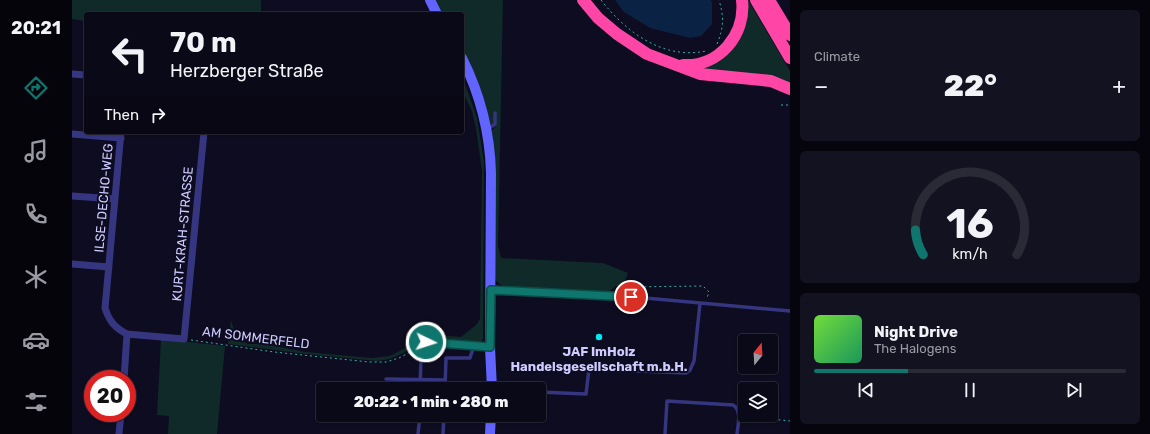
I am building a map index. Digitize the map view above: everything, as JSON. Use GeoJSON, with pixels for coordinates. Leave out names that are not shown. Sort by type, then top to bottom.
{"type":"FeatureCollection","features":[{"type":"Feature","properties":{"kind":"highway"},"geometry":{"type":"LineString","coordinates":[[583,0],[602,22],[631,45],[647,54],[700,74],[771,81],[790,88]]}},
{"type":"Feature","properties":{"kind":"highway"},"geometry":{"type":"LineString","coordinates":[[676,65],[693,65],[703,63],[713,59],[725,50],[731,44],[738,31],[742,15],[742,0]]}},
{"type":"Feature","properties":{"kind":"highway"},"geometry":{"type":"LineString","coordinates":[[756,0],[790,58]]}},
{"type":"Feature","properties":{"kind":"highway"},"geometry":{"type":"LineString","coordinates":[[769,0],[790,35]]}},
{"type":"Feature","properties":{"kind":"main road"},"geometry":{"type":"LineString","coordinates":[[430,0],[436,12]]}},
{"type":"Feature","properties":{"kind":"main road"},"geometry":{"type":"LineString","coordinates":[[464,63],[476,91],[487,130],[492,173],[490,347],[492,382]]}},
{"type":"Feature","properties":{"kind":"main road"},"geometry":{"type":"LineString","coordinates":[[490,434],[491,422]]}},
{"type":"Feature","properties":{"kind":"street"},"geometry":{"type":"LineString","coordinates":[[72,74],[84,75]]}},
{"type":"Feature","properties":{"kind":"street"},"geometry":{"type":"LineString","coordinates":[[72,134],[121,135]]}},
{"type":"Feature","properties":{"kind":"street","name":"KURT-KRAH-STRASSE"},"geometry":{"type":"LineString","coordinates":[[184,339],[204,134]]}},
{"type":"Feature","properties":{"kind":"street","name":"ILSE-DECHO-WEG"},"geometry":{"type":"LineString","coordinates":[[109,267],[121,135]]}},
{"type":"Feature","properties":{"kind":"street"},"geometry":{"type":"LineString","coordinates":[[72,196],[115,199]]}},
{"type":"Feature","properties":{"kind":"street"},"geometry":{"type":"LineString","coordinates":[[72,264],[109,267],[105,308],[114,325],[127,334],[125,370]]}},
{"type":"Feature","properties":{"kind":"street","name":"AM SOMMERFELD"},"geometry":{"type":"LineString","coordinates":[[127,334],[184,339]]}},
{"type":"Feature","properties":{"kind":"street"},"geometry":{"type":"LineString","coordinates":[[119,434],[120,422]]}},
{"type":"Feature","properties":{"kind":"lane"},"geometry":{"type":"LineString","coordinates":[[487,130],[494,124],[495,113]]}},
{"type":"Feature","properties":{"kind":"lane"},"geometry":{"type":"LineString","coordinates":[[491,290],[617,296],[790,311]]}},
{"type":"Feature","properties":{"kind":"lane"},"geometry":{"type":"LineString","coordinates":[[546,392],[586,394],[589,369],[686,373],[690,370],[694,362],[700,303]]}},
{"type":"Feature","properties":{"kind":"lane"},"geometry":{"type":"LineString","coordinates":[[416,349],[422,343],[426,342],[490,347]]}},
{"type":"Feature","properties":{"kind":"lane"},"geometry":{"type":"LineString","coordinates":[[386,379],[445,380],[446,358],[470,358],[474,345]]}},
{"type":"Feature","properties":{"kind":"lane"},"geometry":{"type":"LineString","coordinates":[[420,380],[421,358]]}},
{"type":"Feature","properties":{"kind":"lane"},"geometry":{"type":"LineString","coordinates":[[665,434],[667,401],[733,405],[737,407],[739,411],[737,434]]}},
{"type":"Feature","properties":{"kind":"lane"},"geometry":{"type":"LineString","coordinates":[[418,434],[419,422]]}},
{"type":"Feature","properties":{"kind":"lane"},"geometry":{"type":"LineString","coordinates":[[443,434],[444,422]]}},
{"type":"Feature","properties":{"kind":"path"},"geometry":{"type":"LineString","coordinates":[[601,0],[636,35],[657,47],[681,52],[694,53],[706,51]]}},
{"type":"Feature","properties":{"kind":"path"},"geometry":{"type":"LineString","coordinates":[[716,45],[723,25],[723,16],[719,0]]}},
{"type":"Feature","properties":{"kind":"path"},"geometry":{"type":"LineString","coordinates":[[781,105],[790,105]]}},
{"type":"Feature","properties":{"kind":"path"},"geometry":{"type":"LineString","coordinates":[[617,296],[620,291],[626,287],[703,286],[709,292],[709,295],[700,303]]}},
{"type":"Feature","properties":{"kind":"path","name":"AM SOMMERFELD"},"geometry":{"type":"LineString","coordinates":[[184,339],[274,352],[377,362],[386,362],[416,349]]}},
{"type":"Feature","properties":{"kind":"path"},"geometry":{"type":"LineString","coordinates":[[778,420],[790,421]]}},
{"type":"Feature","properties":{"kind":"green space"},"geometry":{"type":"Polygon","coordinates":[[[72,0],[261,0],[261,12],[84,12],[84,21],[72,19],[72,0]]]}},
{"type":"Feature","properties":{"kind":"green space"},"geometry":{"type":"Polygon","coordinates":[[[434,0],[503,0],[498,245],[501,258],[603,263],[628,273],[623,286],[616,286],[609,292],[504,287],[496,281],[494,275],[491,131],[496,126],[496,112],[493,124],[490,125],[464,55],[464,12],[441,12],[434,0]]]}},
{"type":"Feature","properties":{"kind":"green space"},"geometry":{"type":"Polygon","coordinates":[[[748,0],[790,71],[790,85],[692,67],[716,60],[748,0]]]}},
{"type":"Feature","properties":{"kind":"green space"},"geometry":{"type":"Polygon","coordinates":[[[464,81],[477,118],[484,162],[483,339],[481,342],[423,338],[417,341],[416,346],[402,354],[393,358],[377,361],[228,344],[231,320],[235,334],[239,339],[248,344],[264,344],[306,352],[371,358],[390,356],[411,345],[416,338],[428,334],[461,337],[476,325],[480,319],[482,171],[472,111],[464,95],[464,81]]]}},
{"type":"Feature","properties":{"kind":"green space"},"geometry":{"type":"Polygon","coordinates":[[[161,339],[225,346],[217,434],[168,434],[169,416],[157,415],[161,339]]]}},
{"type":"Feature","properties":{"kind":"water"},"geometry":{"type":"Polygon","coordinates":[[[615,0],[711,0],[712,24],[701,36],[690,38],[650,28],[624,12],[615,0]]]}},
{"type":"Feature","properties":{"kind":"place","name":"JAF ImHolz Handelsgesellschaft m.b.H."},"geometry":{"type":"Point","coordinates":[599,337]}},
{"type":"Feature","properties":{"kind":"route"},"geometry":{"type":"LineString","coordinates":[[426,342],[490,347],[491,290],[631,297]]}}]}
